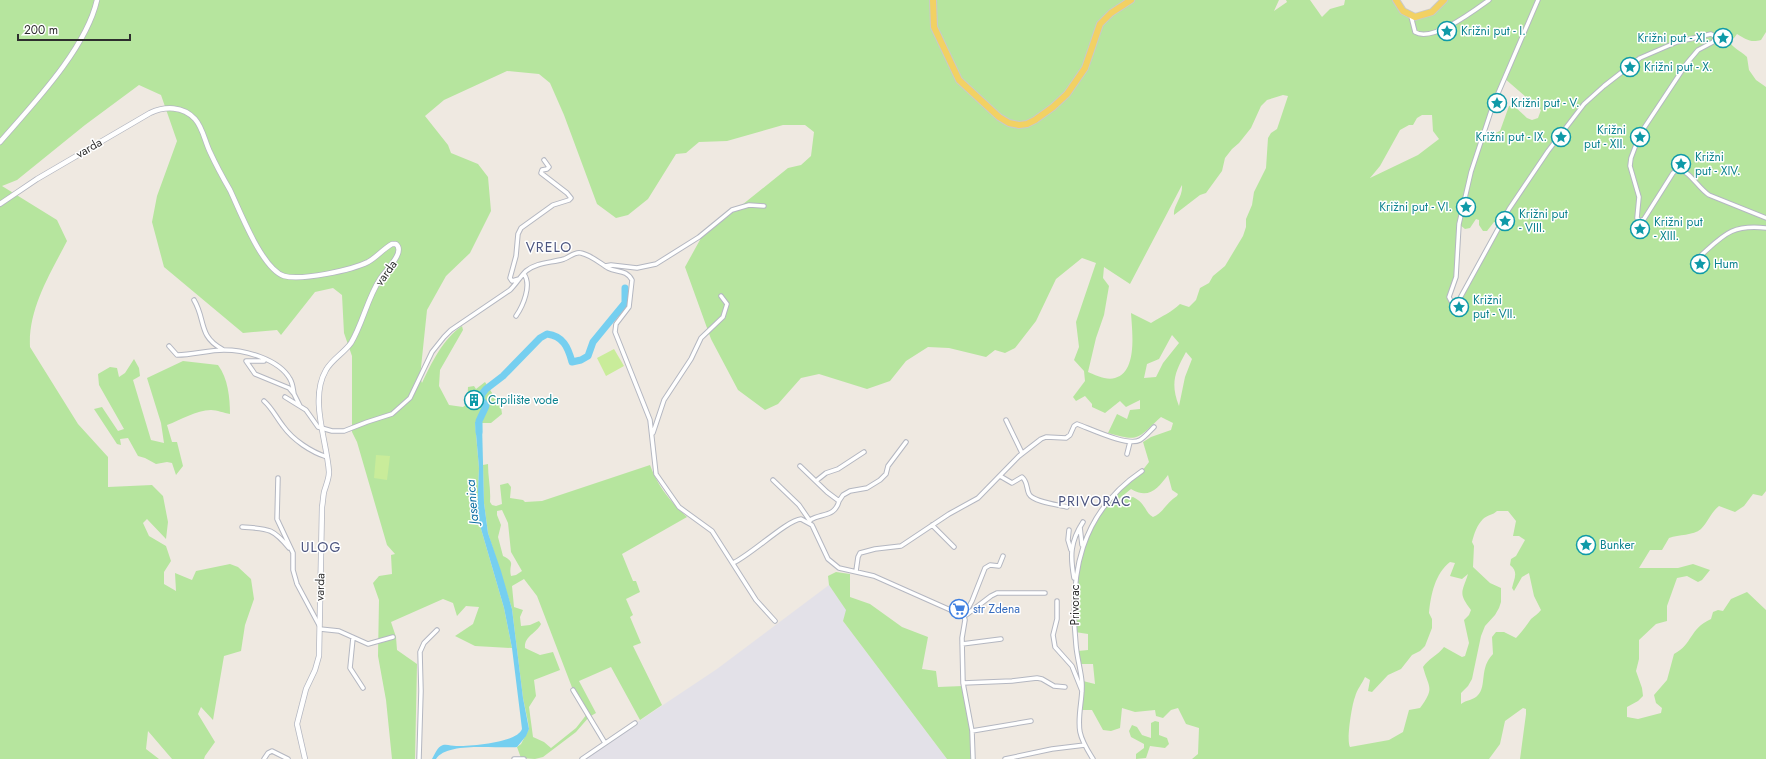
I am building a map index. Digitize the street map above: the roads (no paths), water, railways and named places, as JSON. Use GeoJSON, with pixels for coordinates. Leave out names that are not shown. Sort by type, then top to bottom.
{"type":"FeatureCollection","features":[{"type":"Feature","properties":{"kind":"main road"},"geometry":{"type":"LineString","coordinates":[[933,0],[934,27],[959,80],[999,117],[1009,123],[1019,125],[1027,124],[1035,120],[1053,107],[1067,94],[1084,68],[1100,24],[1111,13],[1131,0]]}},
{"type":"Feature","properties":{"kind":"main road"},"geometry":{"type":"LineString","coordinates":[[1396,0],[1403,11],[1411,16],[1419,16],[1429,13],[1438,7],[1444,0]]}},
{"type":"Feature","properties":{"kind":"street"},"geometry":{"type":"LineString","coordinates":[[0,142],[51,80],[76,46],[89,23],[97,0]]}},
{"type":"Feature","properties":{"kind":"street"},"geometry":{"type":"LineString","coordinates":[[1411,16],[1415,32],[1422,34],[1455,24],[1489,0]]}},
{"type":"Feature","properties":{"kind":"street"},"geometry":{"type":"LineString","coordinates":[[1538,0],[1493,105],[1468,184],[1459,224],[1456,277],[1449,297],[1451,301],[1456,302],[1459,300],[1509,209],[1548,151],[1584,104],[1633,62],[1668,46],[1688,39],[1711,34],[1716,37],[1713,42],[1698,50],[1690,58],[1640,134],[1630,166],[1639,192],[1637,218],[1640,221],[1644,219],[1673,173],[1679,170],[1686,173],[1702,190],[1709,195],[1766,218]]}},
{"type":"Feature","properties":{"kind":"street","name":"varda"},"geometry":{"type":"LineString","coordinates":[[0,204],[37,179],[150,113],[162,109],[177,109],[189,114],[198,124],[209,151],[248,230],[270,265],[279,274],[290,277],[338,272],[368,262],[390,245],[396,244],[400,248],[400,252],[378,283],[352,340],[346,349],[330,364],[323,375],[319,390],[321,429],[329,475],[322,507],[323,539],[318,664],[306,689],[297,724],[306,759]]}},
{"type":"Feature","properties":{"kind":"street"},"geometry":{"type":"LineString","coordinates":[[520,278],[512,281],[510,278],[516,256],[518,234],[521,228],[553,205],[571,198],[560,187],[542,175],[541,170],[549,167],[544,160]]}},
{"type":"Feature","properties":{"kind":"street"},"geometry":{"type":"LineString","coordinates":[[605,266],[611,265],[637,268],[656,264],[699,237],[732,210],[749,205],[764,206]]}},
{"type":"Feature","properties":{"kind":"street"},"geometry":{"type":"LineString","coordinates":[[1698,258],[1722,237],[1733,230],[1749,227],[1766,228]]}},
{"type":"Feature","properties":{"kind":"street"},"geometry":{"type":"LineString","coordinates":[[285,397],[308,412],[316,425],[321,429],[344,431],[392,414],[398,411],[414,392],[428,360],[444,336],[460,323],[505,294],[524,274],[538,265],[548,261],[565,259],[579,252],[586,254],[605,266],[616,271],[626,273],[632,280],[629,307],[616,324],[615,332],[648,411],[652,435],[654,468],[659,479],[679,507],[712,531],[761,607],[775,621]]}},
{"type":"Feature","properties":{"kind":"street"},"geometry":{"type":"LineString","coordinates":[[516,316],[523,306],[525,299],[526,283],[524,274]]}},
{"type":"Feature","properties":{"kind":"street"},"geometry":{"type":"LineString","coordinates":[[652,435],[664,400],[690,359],[701,338],[723,317],[727,304],[721,296]]}},
{"type":"Feature","properties":{"kind":"street"},"geometry":{"type":"LineString","coordinates":[[194,300],[199,310],[208,339],[223,350]]}},
{"type":"Feature","properties":{"kind":"street"},"geometry":{"type":"LineString","coordinates":[[169,346],[177,355],[223,350],[251,355],[268,361],[287,374],[292,384],[294,394],[301,407]]}},
{"type":"Feature","properties":{"kind":"street"},"geometry":{"type":"LineString","coordinates":[[268,361],[246,361],[255,374],[285,386],[294,394]]}},
{"type":"Feature","properties":{"kind":"street"},"geometry":{"type":"LineString","coordinates":[[264,401],[273,410],[283,427],[298,441],[318,454],[327,457]]}},
{"type":"Feature","properties":{"kind":"street"},"geometry":{"type":"LineString","coordinates":[[1006,420],[1022,453]]}},
{"type":"Feature","properties":{"kind":"street"},"geometry":{"type":"LineString","coordinates":[[856,571],[858,557],[862,552],[901,546],[949,514],[978,498],[1022,453],[1043,438],[1066,438],[1070,435],[1074,426],[1077,424],[1130,442],[1142,439],[1154,427]]}},
{"type":"Feature","properties":{"kind":"street"},"geometry":{"type":"LineString","coordinates":[[733,563],[751,552],[793,521],[801,519],[810,521],[835,510],[843,495],[850,491],[866,488],[880,480],[886,474],[888,466],[906,442]]}},
{"type":"Feature","properties":{"kind":"street"},"geometry":{"type":"LineString","coordinates":[[1127,454],[1130,442]]}},
{"type":"Feature","properties":{"kind":"street"},"geometry":{"type":"LineString","coordinates":[[816,481],[864,452]]}},
{"type":"Feature","properties":{"kind":"street"},"geometry":{"type":"LineString","coordinates":[[800,466],[839,501]]}},
{"type":"Feature","properties":{"kind":"street","name":"Privorac"},"geometry":{"type":"LineString","coordinates":[[1093,759],[1085,745],[1080,730],[1083,693],[1075,632],[1074,581],[1082,548],[1093,524],[1124,484],[1142,471]]}},
{"type":"Feature","properties":{"kind":"street"},"geometry":{"type":"LineString","coordinates":[[1000,476],[1012,483],[1022,477],[1026,481],[1029,494],[1032,498],[1067,507]]}},
{"type":"Feature","properties":{"kind":"street"},"geometry":{"type":"LineString","coordinates":[[278,478],[277,520],[293,553],[294,576],[319,627],[339,631],[368,644],[393,637]]}},
{"type":"Feature","properties":{"kind":"street"},"geometry":{"type":"LineString","coordinates":[[773,480],[799,505],[815,529],[830,562],[844,570],[856,571],[874,576],[964,616]]}},
{"type":"Feature","properties":{"kind":"street"},"geometry":{"type":"LineString","coordinates":[[1071,551],[1080,526],[1083,522]]}},
{"type":"Feature","properties":{"kind":"street"},"geometry":{"type":"LineString","coordinates":[[932,525],[954,547]]}},
{"type":"Feature","properties":{"kind":"street"},"geometry":{"type":"LineString","coordinates":[[1080,526],[1082,548]]}},
{"type":"Feature","properties":{"kind":"street"},"geometry":{"type":"LineString","coordinates":[[242,527],[269,530],[276,533],[293,553]]}},
{"type":"Feature","properties":{"kind":"street"},"geometry":{"type":"LineString","coordinates":[[1069,530],[1068,540],[1071,551],[1074,581]]}},
{"type":"Feature","properties":{"kind":"street"},"geometry":{"type":"LineString","coordinates":[[973,759],[972,731],[963,683],[962,632],[965,620],[964,616],[972,601],[985,568],[990,565],[1000,566],[1003,556]]}},
{"type":"Feature","properties":{"kind":"street"},"geometry":{"type":"LineString","coordinates":[[964,616],[997,593],[1045,593]]}},
{"type":"Feature","properties":{"kind":"street"},"geometry":{"type":"LineString","coordinates":[[1057,601],[1057,619],[1053,635],[1055,647],[1072,666],[1078,684],[1083,693]]}},
{"type":"Feature","properties":{"kind":"street"},"geometry":{"type":"LineString","coordinates":[[419,759],[421,691],[420,652],[424,643],[437,630]]}},
{"type":"Feature","properties":{"kind":"street"},"geometry":{"type":"LineString","coordinates":[[354,638],[350,668],[363,688]]}},
{"type":"Feature","properties":{"kind":"street"},"geometry":{"type":"LineString","coordinates":[[962,644],[1001,639]]}},
{"type":"Feature","properties":{"kind":"street"},"geometry":{"type":"LineString","coordinates":[[963,683],[1037,678],[1054,686],[1065,687]]}},
{"type":"Feature","properties":{"kind":"street"},"geometry":{"type":"LineString","coordinates":[[573,690],[605,743]]}},
{"type":"Feature","properties":{"kind":"street"},"geometry":{"type":"LineString","coordinates":[[972,731],[1032,721]]}},
{"type":"Feature","properties":{"kind":"street"},"geometry":{"type":"LineString","coordinates":[[582,759],[635,723]]}},
{"type":"Feature","properties":{"kind":"street"},"geometry":{"type":"LineString","coordinates":[[1006,759],[1052,749],[1085,745]]}},
{"type":"Feature","properties":{"kind":"street"},"geometry":{"type":"LineString","coordinates":[[264,759],[268,753],[272,751],[288,759]]}},
{"type":"Feature","properties":{"kind":"street"},"geometry":{"type":"LineString","coordinates":[[514,759],[524,759]]}},
{"type":"Feature","properties":{"kind":"water"},"geometry":{"type":"Polygon","coordinates":[[[475,422],[482,423],[484,503],[488,533],[512,609],[523,698],[529,729],[526,736],[517,747],[461,748],[442,753],[436,759],[432,759],[438,749],[443,745],[463,746],[503,741],[512,738],[522,729],[512,648],[504,608],[477,515],[479,468],[475,422]]]}},
{"type":"Feature","properties":{"kind":"waterway","name":"Jasenica"},"geometry":{"type":"LineString","coordinates":[[479,432],[479,421],[486,406],[481,399],[482,394],[486,389],[503,376],[540,338],[547,334],[557,337],[564,343],[567,347],[572,362],[581,360],[588,356],[593,342],[625,303],[625,288]]}},
{"type":"Feature","properties":{"kind":"place","name":"Križni put - I."},"geometry":{"type":"Point","coordinates":[1447,31]}},
{"type":"Feature","properties":{"kind":"place","name":"Križni put - XI."},"geometry":{"type":"Point","coordinates":[1723,38]}},
{"type":"Feature","properties":{"kind":"place","name":"Križni put - X."},"geometry":{"type":"Point","coordinates":[1630,67]}},
{"type":"Feature","properties":{"kind":"place","name":"Križni put - V."},"geometry":{"type":"Point","coordinates":[1497,103]}},
{"type":"Feature","properties":{"kind":"place","name":"Križni put - IX."},"geometry":{"type":"Point","coordinates":[1561,137]}},
{"type":"Feature","properties":{"kind":"place","name":"Križni put - XII."},"geometry":{"type":"Point","coordinates":[1640,137]}},
{"type":"Feature","properties":{"kind":"place","name":"Križni put - XIV."},"geometry":{"type":"Point","coordinates":[1681,164]}},
{"type":"Feature","properties":{"kind":"place","name":"Križni put - VI."},"geometry":{"type":"Point","coordinates":[1466,207]}},
{"type":"Feature","properties":{"kind":"place","name":"Križni put - VIII."},"geometry":{"type":"Point","coordinates":[1505,221]}},
{"type":"Feature","properties":{"kind":"place","name":"Križni put - XIII."},"geometry":{"type":"Point","coordinates":[1640,229]}},
{"type":"Feature","properties":{"kind":"place","name":"Hum"},"geometry":{"type":"Point","coordinates":[1700,264]}},
{"type":"Feature","properties":{"kind":"place","name":"Križni put - VII."},"geometry":{"type":"Point","coordinates":[1459,307]}},
{"type":"Feature","properties":{"kind":"place","name":"Crpilište vode"},"geometry":{"type":"Point","coordinates":[474,400]}},
{"type":"Feature","properties":{"kind":"place","name":"Bunker"},"geometry":{"type":"Point","coordinates":[1586,545]}},
{"type":"Feature","properties":{"kind":"place","name":"str Zdena"},"geometry":{"type":"Point","coordinates":[959,609]}},
{"type":"Feature","properties":{"kind":"district","name":"VRELO"},"geometry":{"type":"Point","coordinates":[549,247]}},
{"type":"Feature","properties":{"kind":"district","name":"PRIVORAC"},"geometry":{"type":"Point","coordinates":[1095,501]}},
{"type":"Feature","properties":{"kind":"district","name":"ULOG"},"geometry":{"type":"Point","coordinates":[321,547]}}]}
